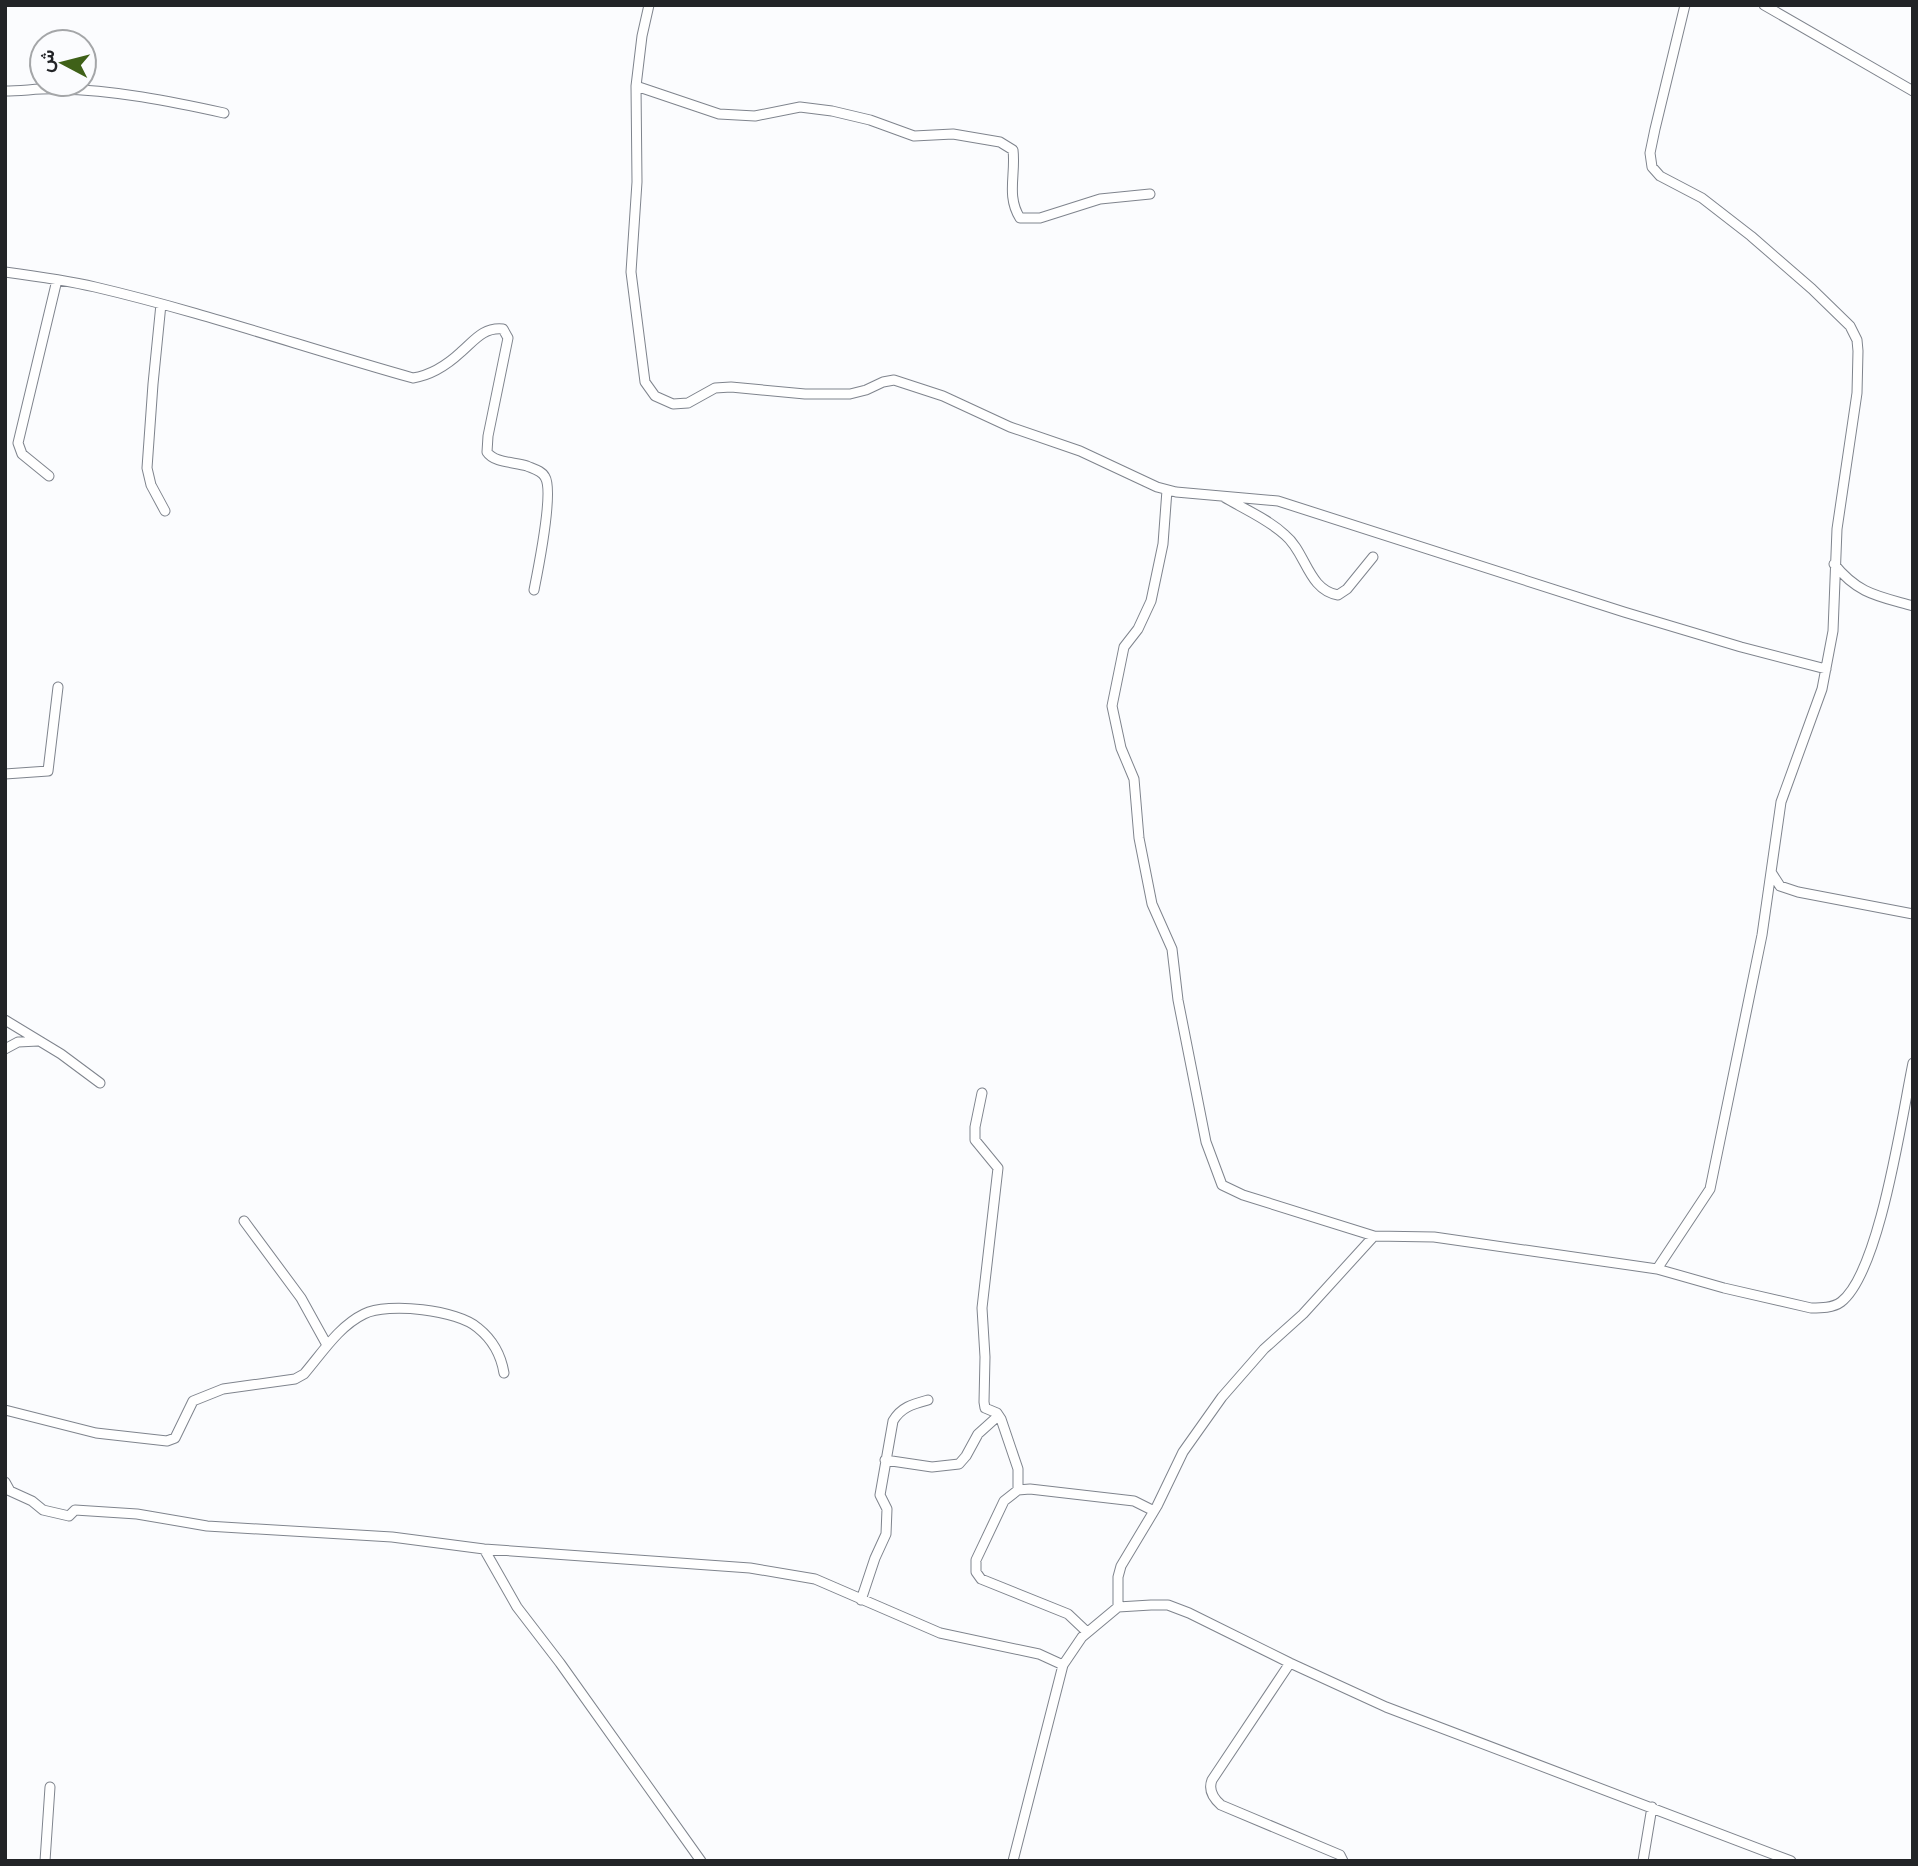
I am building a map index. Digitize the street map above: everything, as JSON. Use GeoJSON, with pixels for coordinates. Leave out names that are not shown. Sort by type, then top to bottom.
{"type":"FeatureCollection","features":[{"type":"Feature","properties":{"kind":"street"},"geometry":{"type":"LineString","coordinates":[[649,5],[636,86],[637,182],[631,272],[645,382],[655,396],[673,404],[688,403],[715,388],[731,387],[805,394],[850,394],[894,380],[943,396],[1010,426],[1080,451],[1134,478],[1167,490],[1278,501],[1624,612],[1826,669]]}},
{"type":"Feature","properties":{"kind":"street"},"geometry":{"type":"LineString","coordinates":[[1657,1269],[1710,1189],[1714,1174],[1762,935],[1781,802],[1822,689],[1833,631],[1837,529],[1857,393],[1857,340],[1841,316],[1751,236],[1702,198],[1660,176],[1653,167],[1650,153],[1685,5]]}},
{"type":"Feature","properties":{"kind":"street"},"geometry":{"type":"LineString","coordinates":[[1764,5],[1913,91]]}},
{"type":"Feature","properties":{"kind":"street"},"geometry":{"type":"LineString","coordinates":[[636,86],[719,114],[755,116],[800,107],[858,117],[914,136],[953,134],[1000,142],[1013,150],[1012,194],[1014,208],[1020,218],[1040,218],[1100,199],[1150,194]]}},
{"type":"Feature","properties":{"kind":"street"},"geometry":{"type":"LineString","coordinates":[[5,91],[92,91],[155,99],[224,113]]}},
{"type":"Feature","properties":{"kind":"street"},"geometry":{"type":"LineString","coordinates":[[5,272],[92,286],[413,377],[425,376],[437,370],[487,330],[503,329],[508,338],[487,452],[495,459],[535,469],[544,474],[548,482],[534,590]]}},
{"type":"Feature","properties":{"kind":"street"},"geometry":{"type":"LineString","coordinates":[[49,476],[22,454],[18,443],[57,280]]}},
{"type":"Feature","properties":{"kind":"street"},"geometry":{"type":"LineString","coordinates":[[161,304],[148,468],[151,485],[165,511]]}},
{"type":"Feature","properties":{"kind":"street"},"geometry":{"type":"LineString","coordinates":[[1167,490],[1163,544],[1151,601],[1138,629],[1124,647],[1112,706],[1121,748],[1134,779],[1139,838],[1152,904],[1172,948],[1178,1000],[1206,1142],[1222,1185],[1374,1236],[1434,1237],[1657,1269],[1811,1308],[1830,1307],[1843,1301],[1857,1285],[1870,1253],[1884,1201],[1913,1063]]}},
{"type":"Feature","properties":{"kind":"street"},"geometry":{"type":"LineString","coordinates":[[1222,496],[1286,535],[1318,586],[1330,593],[1338,595],[1347,589],[1373,557]]}},
{"type":"Feature","properties":{"kind":"street"},"geometry":{"type":"LineString","coordinates":[[1835,564],[1844,577],[1858,588],[1913,606]]}},
{"type":"Feature","properties":{"kind":"street"},"geometry":{"type":"LineString","coordinates":[[5,775],[48,771],[58,687]]}},
{"type":"Feature","properties":{"kind":"street"},"geometry":{"type":"LineString","coordinates":[[1771,872],[1780,886],[1798,892],[1913,914]]}},
{"type":"Feature","properties":{"kind":"street"},"geometry":{"type":"LineString","coordinates":[[5,1020],[100,1083]]}},
{"type":"Feature","properties":{"kind":"street"},"geometry":{"type":"LineString","coordinates":[[5,1049],[18,1042],[40,1041]]}},
{"type":"Feature","properties":{"kind":"street"},"geometry":{"type":"LineString","coordinates":[[982,1093],[975,1140],[998,1168],[982,1308],[984,1402],[985,1408],[998,1416],[1015,1458],[1018,1490]]}},
{"type":"Feature","properties":{"kind":"street"},"geometry":{"type":"LineString","coordinates":[[244,1221],[301,1298],[327,1345]]}},
{"type":"Feature","properties":{"kind":"street"},"geometry":{"type":"LineString","coordinates":[[1118,1607],[1118,1577],[1121,1566],[1154,1511],[1183,1452],[1222,1396],[1264,1349],[1303,1314],[1374,1236]]}},
{"type":"Feature","properties":{"kind":"street"},"geometry":{"type":"LineString","coordinates":[[5,1409],[96,1433],[167,1441],[175,1438],[193,1401],[223,1389],[295,1379],[304,1374],[346,1325],[374,1309],[398,1308],[439,1313],[464,1320],[479,1328],[497,1348],[504,1373]]}},
{"type":"Feature","properties":{"kind":"street"},"geometry":{"type":"LineString","coordinates":[[861,1600],[886,1534],[887,1509],[880,1494],[890,1428],[898,1412],[928,1400]]}},
{"type":"Feature","properties":{"kind":"street"},"geometry":{"type":"LineString","coordinates":[[885,1460],[932,1467],[959,1464],[966,1457],[978,1434],[998,1416]]}},
{"type":"Feature","properties":{"kind":"street"},"geometry":{"type":"LineString","coordinates":[[5,1482],[8,1493],[32,1501],[43,1510],[69,1516],[75,1510],[105,1514],[124,1513],[207,1526],[392,1537],[484,1549],[750,1569],[815,1579],[940,1633],[1039,1654],[1063,1665]]}},
{"type":"Feature","properties":{"kind":"street"},"geometry":{"type":"LineString","coordinates":[[1087,1632],[1068,1614],[981,1579],[976,1572],[976,1560],[1004,1501],[1018,1490],[1071,1493],[1134,1501],[1154,1511]]}},
{"type":"Feature","properties":{"kind":"street"},"geometry":{"type":"LineString","coordinates":[[484,1549],[517,1607],[701,1861]]}},
{"type":"Feature","properties":{"kind":"street"},"geometry":{"type":"LineString","coordinates":[[1013,1861],[1063,1665],[1087,1632],[1118,1607],[1168,1605],[1386,1707],[1791,1861]]}},
{"type":"Feature","properties":{"kind":"street"},"geometry":{"type":"LineString","coordinates":[[1290,1663],[1212,1780],[1210,1789],[1221,1805],[1340,1855],[1343,1861]]}},
{"type":"Feature","properties":{"kind":"street"},"geometry":{"type":"LineString","coordinates":[[46,1861],[50,1787]]}},
{"type":"Feature","properties":{"kind":"street"},"geometry":{"type":"LineString","coordinates":[[1643,1861],[1652,1807]]}}]}
